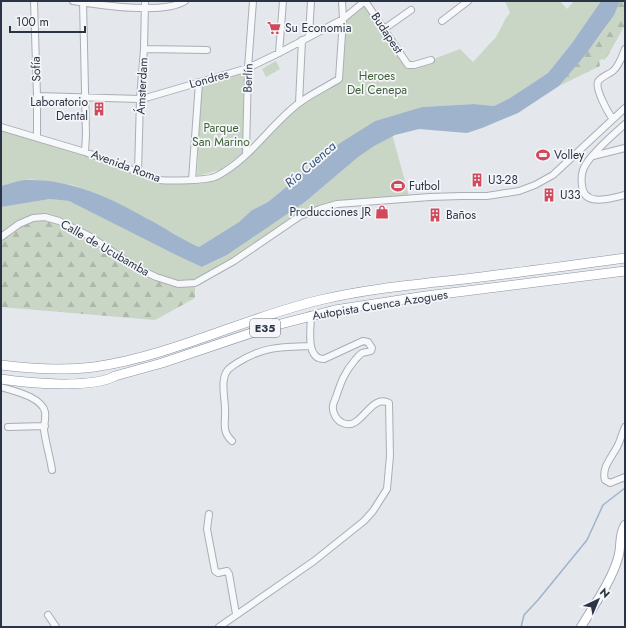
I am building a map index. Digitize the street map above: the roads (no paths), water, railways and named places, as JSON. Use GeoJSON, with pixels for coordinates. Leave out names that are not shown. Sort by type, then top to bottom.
{"type":"FeatureCollection","features":[{"type":"Feature","properties":{"kind":"highway","name":"Autopista Cuenca Azogues"},"geometry":{"type":"LineString","coordinates":[[1,365],[31,368],[73,369],[107,365],[162,352],[285,309],[330,298],[408,285],[475,278],[625,258]]}},
{"type":"Feature","properties":{"kind":"highway","name":"Autopista Cuenca Azogues"},"geometry":{"type":"LineString","coordinates":[[1,378],[26,382],[53,383],[109,379],[125,372],[162,363],[262,329],[311,315],[374,304],[625,271]]}},
{"type":"Feature","properties":{"kind":"main road"},"geometry":{"type":"LineString","coordinates":[[581,627],[614,569],[619,557],[620,534],[625,525]]}},
{"type":"Feature","properties":{"kind":"street","name":"Sofía"},"geometry":{"type":"LineString","coordinates":[[34,1],[37,137]]}},
{"type":"Feature","properties":{"kind":"street"},"geometry":{"type":"LineString","coordinates":[[73,1],[145,8],[178,5],[185,1]]}},
{"type":"Feature","properties":{"kind":"street","name":"Ámsterdam"},"geometry":{"type":"LineString","coordinates":[[138,172],[145,1]]}},
{"type":"Feature","properties":{"kind":"street","name":"Berlín"},"geometry":{"type":"LineString","coordinates":[[246,154],[248,68],[253,1]]}},
{"type":"Feature","properties":{"kind":"street"},"geometry":{"type":"LineString","coordinates":[[279,53],[283,1]]}},
{"type":"Feature","properties":{"kind":"street"},"geometry":{"type":"LineString","coordinates":[[308,36],[311,1]]}},
{"type":"Feature","properties":{"kind":"street"},"geometry":{"type":"LineString","coordinates":[[342,1],[343,19]]}},
{"type":"Feature","properties":{"kind":"street","name":"Londres"},"geometry":{"type":"LineString","coordinates":[[37,96],[140,99],[248,68],[343,19],[365,1]]}},
{"type":"Feature","properties":{"kind":"street","name":"Budapest"},"geometry":{"type":"LineString","coordinates":[[365,1],[408,65],[414,65],[431,60]]}},
{"type":"Feature","properties":{"kind":"street"},"geometry":{"type":"LineString","coordinates":[[442,21],[468,1]]}},
{"type":"Feature","properties":{"kind":"street"},"geometry":{"type":"LineString","coordinates":[[83,2],[86,134],[85,152]]}},
{"type":"Feature","properties":{"kind":"street"},"geometry":{"type":"LineString","coordinates":[[384,29],[411,10]]}},
{"type":"Feature","properties":{"kind":"street","name":"Avenida Roma"},"geometry":{"type":"LineString","coordinates":[[1,127],[85,152],[159,180],[192,180],[215,177],[246,154],[299,103],[338,79],[343,19]]}},
{"type":"Feature","properties":{"kind":"street"},"geometry":{"type":"LineString","coordinates":[[299,103],[302,40]]}},
{"type":"Feature","properties":{"kind":"street"},"geometry":{"type":"LineString","coordinates":[[144,49],[178,51],[207,50]]}},
{"type":"Feature","properties":{"kind":"street"},"geometry":{"type":"LineString","coordinates":[[613,119],[597,89],[598,82],[616,68],[625,50]]}},
{"type":"Feature","properties":{"kind":"street"},"geometry":{"type":"LineString","coordinates":[[192,180],[198,82]]}},
{"type":"Feature","properties":{"kind":"street","name":"Calle de Ucubamba"},"geometry":{"type":"LineString","coordinates":[[1,237],[19,224],[33,218],[45,217],[59,221],[90,237],[139,269],[156,277],[178,284],[195,283],[234,261],[300,216],[337,204],[441,197],[486,196],[519,191],[535,185],[553,175],[625,108]]}},
{"type":"Feature","properties":{"kind":"street"},"geometry":{"type":"LineString","coordinates":[[625,124],[586,164],[582,176],[582,188],[587,196],[592,200],[625,195]]}},
{"type":"Feature","properties":{"kind":"street"},"geometry":{"type":"LineString","coordinates":[[593,156],[625,148]]}},
{"type":"Feature","properties":{"kind":"street"},"geometry":{"type":"LineString","coordinates":[[219,627],[314,561],[364,521],[373,511],[387,489],[390,456],[389,403],[386,401],[379,402],[356,422],[349,425],[342,423],[337,418],[333,406],[340,381],[346,372],[361,354],[371,351],[372,348],[368,342],[363,341],[322,360],[318,358],[311,346],[311,315]]}},
{"type":"Feature","properties":{"kind":"street"},"geometry":{"type":"LineString","coordinates":[[232,441],[226,436],[225,429],[226,414],[224,379],[230,368],[257,352],[276,347],[311,346]]}},
{"type":"Feature","properties":{"kind":"street"},"geometry":{"type":"LineString","coordinates":[[1,387],[25,395],[38,401],[44,406],[46,413],[45,426],[52,470]]}},
{"type":"Feature","properties":{"kind":"street"},"geometry":{"type":"LineString","coordinates":[[8,427],[45,426]]}},
{"type":"Feature","properties":{"kind":"street"},"geometry":{"type":"LineString","coordinates":[[625,427],[619,444],[606,467],[604,475],[605,480],[610,483],[625,477]]}},
{"type":"Feature","properties":{"kind":"street"},"geometry":{"type":"LineString","coordinates":[[209,514],[207,529],[215,571],[218,573],[227,571],[230,574],[236,614]]}},
{"type":"Feature","properties":{"kind":"street"},"geometry":{"type":"LineString","coordinates":[[48,615],[56,627]]}},
{"type":"Feature","properties":{"kind":"water"},"geometry":{"type":"Polygon","coordinates":[[[601,1],[620,1],[614,15],[586,54],[559,86],[518,113],[467,133],[419,129],[395,135],[374,146],[358,157],[305,202],[227,255],[202,267],[69,201],[50,199],[1,207],[1,186],[27,180],[61,183],[105,197],[199,247],[239,222],[252,210],[268,202],[340,143],[375,121],[422,107],[474,104],[494,106],[510,98],[548,73],[572,43],[601,1]]]}},
{"type":"Feature","properties":{"kind":"waterway"},"geometry":{"type":"LineString","coordinates":[[521,627],[524,615],[587,540],[603,505],[625,488]]}},
{"type":"Feature","properties":{"kind":"place","name":"Su Economia"},"geometry":{"type":"Point","coordinates":[274,28]}},
{"type":"Feature","properties":{"kind":"place","name":"Laboratorio Dental"},"geometry":{"type":"Point","coordinates":[99,109]}},
{"type":"Feature","properties":{"kind":"place","name":"Volley"},"geometry":{"type":"Point","coordinates":[543,155]}},
{"type":"Feature","properties":{"kind":"place","name":"U3-28"},"geometry":{"type":"Point","coordinates":[477,180]}},
{"type":"Feature","properties":{"kind":"place","name":"Futbol"},"geometry":{"type":"Point","coordinates":[398,186]}},
{"type":"Feature","properties":{"kind":"place","name":"U33"},"geometry":{"type":"Point","coordinates":[549,195]}},
{"type":"Feature","properties":{"kind":"place","name":"Producciones JR"},"geometry":{"type":"Point","coordinates":[382,212]}},
{"type":"Feature","properties":{"kind":"place","name":"Baños"},"geometry":{"type":"Point","coordinates":[435,215]}},
{"type":"Feature","properties":{"kind":"park label","name":"Heroes Del Cenepa"},"geometry":{"type":"Point","coordinates":[377,83]}},
{"type":"Feature","properties":{"kind":"park label","name":"Parque San Marino"},"geometry":{"type":"Point","coordinates":[221,135]}},
{"type":"Feature","properties":{"kind":"water label","name":"Río Cuenca"},"geometry":{"type":"Point","coordinates":[310,164]}}]}
